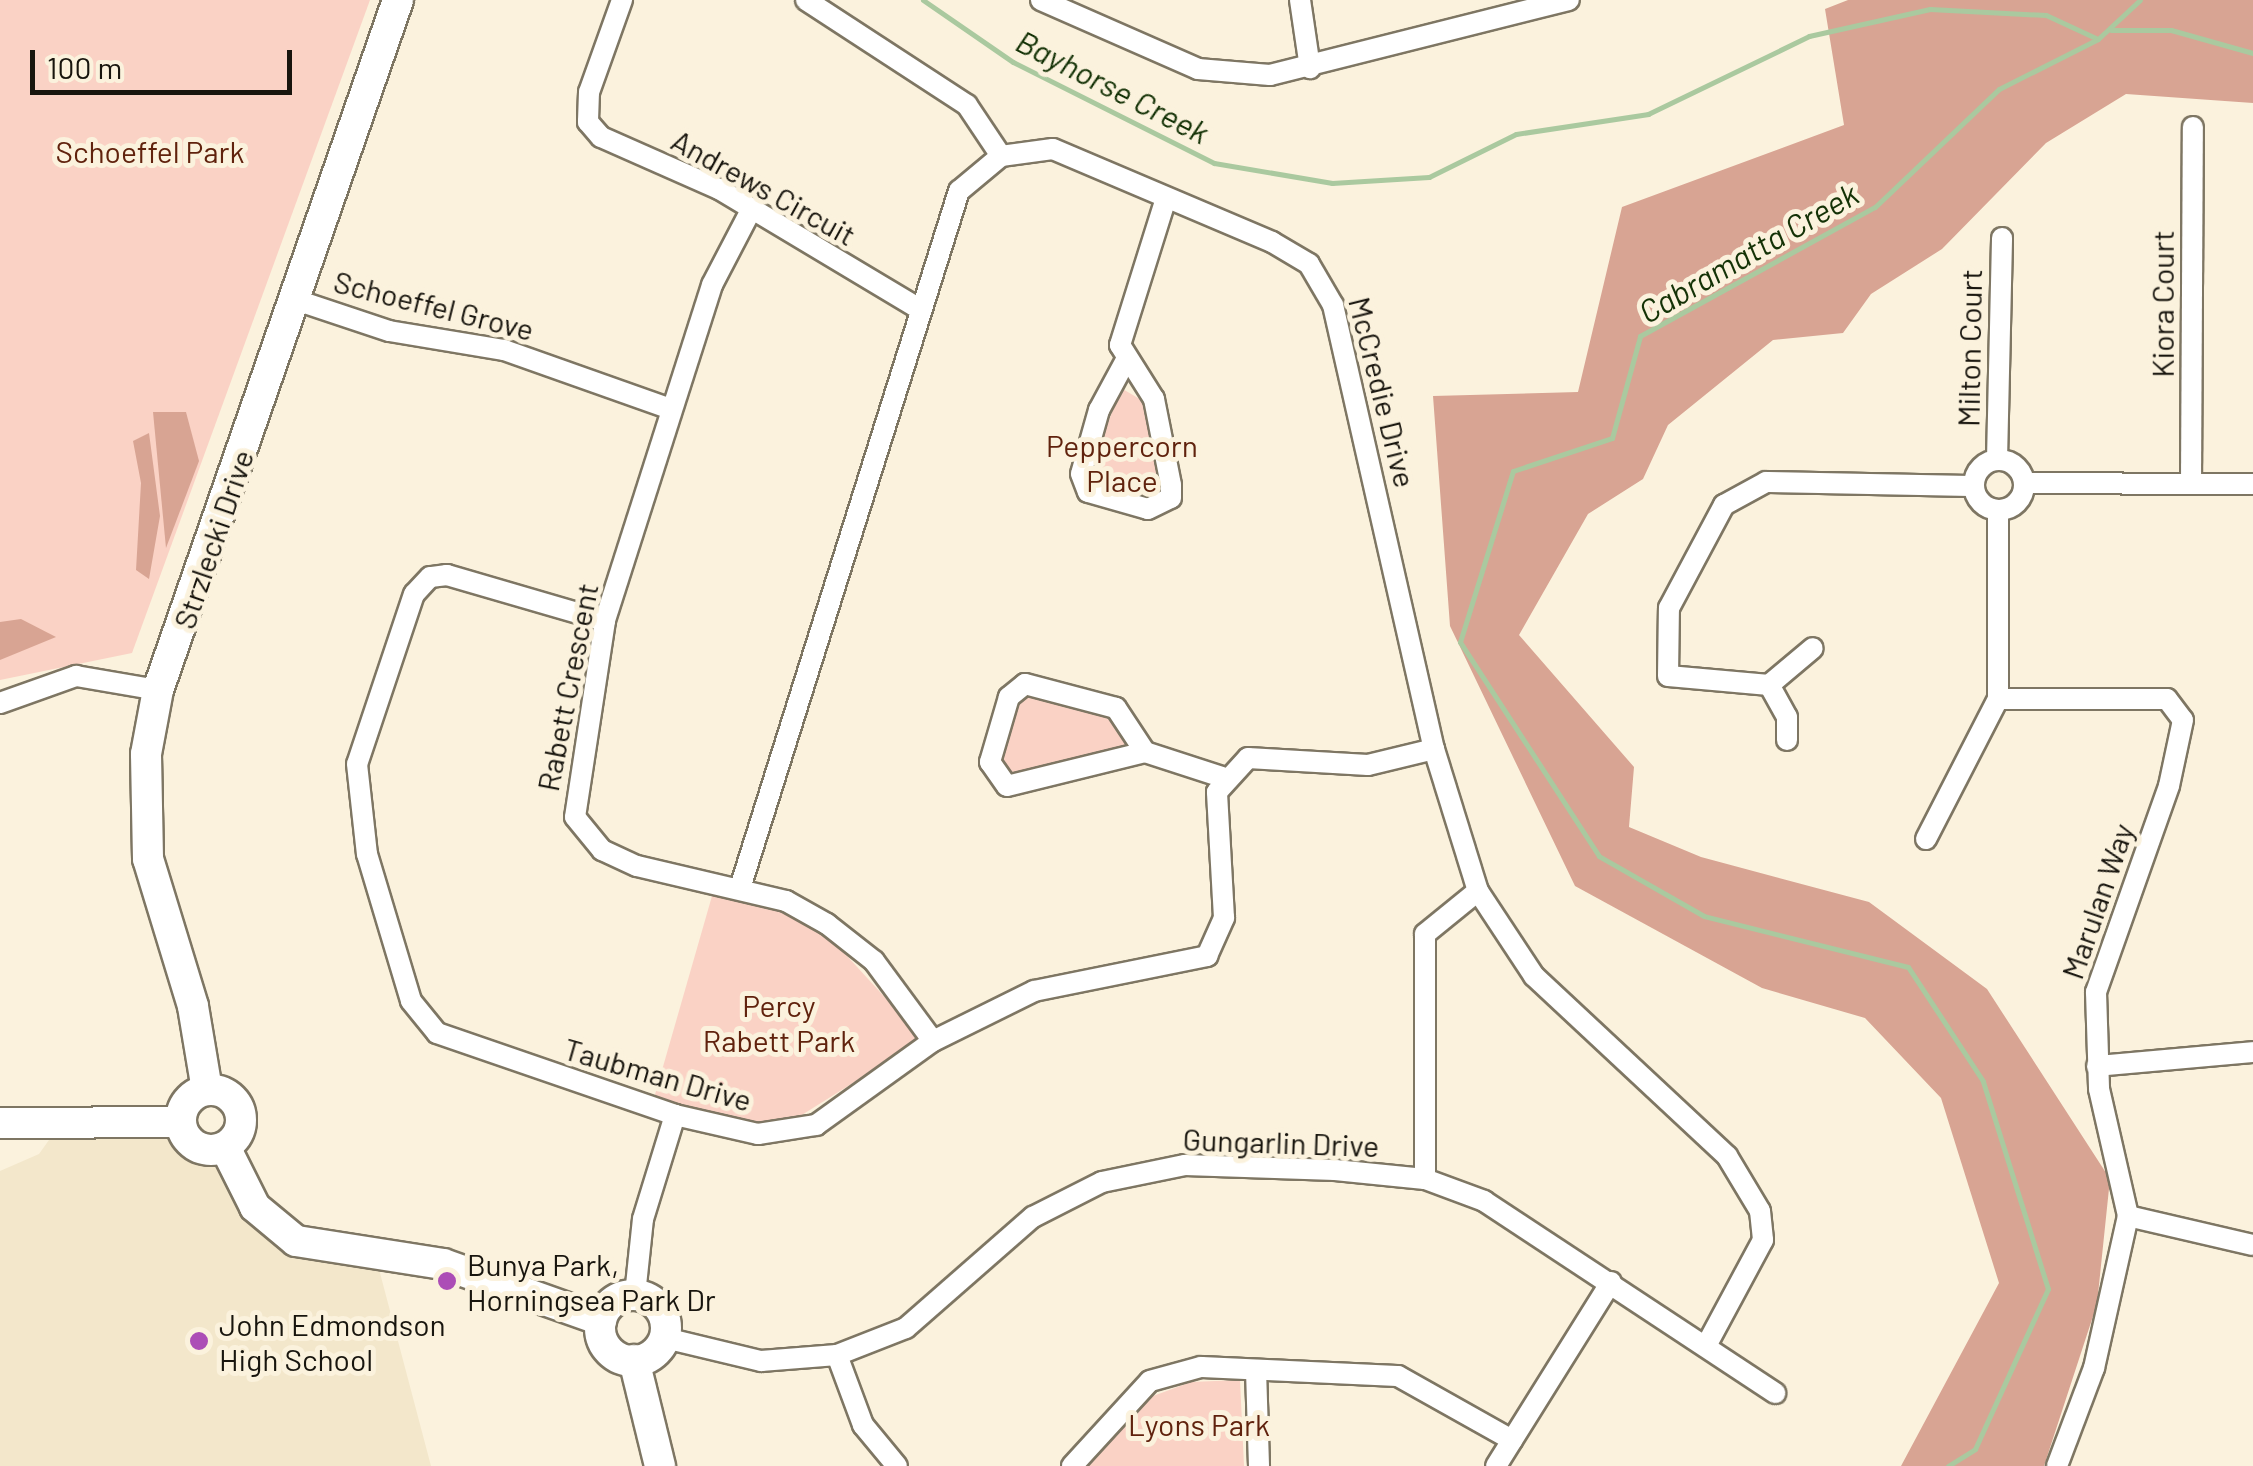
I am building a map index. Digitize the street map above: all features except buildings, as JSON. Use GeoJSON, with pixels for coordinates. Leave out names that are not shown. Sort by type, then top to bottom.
{"type":"FeatureCollection","features":[{"type":"Feature","properties":{"kind":"street","name":"Strzlecki Drive"},"geometry":{"type":"LineString","coordinates":[[207,1090],[144,832],[158,690],[398,0]]}},
{"type":"Feature","properties":{"kind":"street","name":"Andrews Circuit"},"geometry":{"type":"LineString","coordinates":[[622,0],[588,122],[918,308]]}},
{"type":"Feature","properties":{"kind":"street"},"geometry":{"type":"LineString","coordinates":[[740,888],[918,308],[959,191],[1001,156],[967,105],[806,0]]}},
{"type":"Feature","properties":{"kind":"street"},"geometry":{"type":"LineString","coordinates":[[1041,0],[1198,69],[1310,68],[1568,0]]}},
{"type":"Feature","properties":{"kind":"street"},"geometry":{"type":"LineString","coordinates":[[1300,0],[1310,68]]}},
{"type":"Feature","properties":{"kind":"street","name":"Kiora Court"},"geometry":{"type":"LineString","coordinates":[[2191,482],[2193,127]]}},
{"type":"Feature","properties":{"kind":"street","name":"McCredie Drive"},"geometry":{"type":"LineString","coordinates":[[1001,156],[1052,150],[1293,252],[1329,293],[1434,749],[1478,891],[1534,976],[1728,1156],[1760,1212],[1763,1240],[1708,1342]]}},
{"type":"Feature","properties":{"kind":"street"},"geometry":{"type":"LineString","coordinates":[[1126,360],[1099,410],[1081,474],[1088,492],[1148,509],[1171,498],[1171,485],[1154,399],[1126,360],[1123,330],[1166,198]]}},
{"type":"Feature","properties":{"kind":"street","name":"Rabett Crescent"},"geometry":{"type":"LineString","coordinates":[[750,212],[725,253],[604,621],[573,795],[582,832],[637,866],[786,901],[874,961],[933,1041]]}},
{"type":"Feature","properties":{"kind":"street","name":"Milton Court"},"geometry":{"type":"LineString","coordinates":[[1997,460],[2002,238]]}},
{"type":"Feature","properties":{"kind":"street","name":"Schoeffel Grove"},"geometry":{"type":"LineString","coordinates":[[296,300],[388,331],[504,350],[671,409]]}},
{"type":"Feature","properties":{"kind":"street"},"geometry":{"type":"LineString","coordinates":[[1974,486],[1979,468],[1997,460],[2016,466],[2024,484]]}},
{"type":"Feature","properties":{"kind":"street"},"geometry":{"type":"LineString","coordinates":[[1813,648],[1769,685],[1668,676],[1669,608],[1724,505],[1766,482],[1974,486],[1998,510],[1998,700],[1926,839]]}},
{"type":"Feature","properties":{"kind":"street"},"geometry":{"type":"LineString","coordinates":[[2024,484],[2253,484]]}},
{"type":"Feature","properties":{"kind":"street"},"geometry":{"type":"LineString","coordinates":[[1998,510],[2013,506],[2024,484]]}},
{"type":"Feature","properties":{"kind":"street","name":"Taubman Drive"},"geometry":{"type":"LineString","coordinates":[[604,621],[447,574],[430,578],[414,594],[357,764],[356,811],[423,1020],[456,1044],[675,1115],[789,1134],[844,1109],[933,1041],[1048,986],[1217,948],[1222,777]]}},
{"type":"Feature","properties":{"kind":"street"},"geometry":{"type":"LineString","coordinates":[[0,703],[76,676],[158,690]]}},
{"type":"Feature","properties":{"kind":"street"},"geometry":{"type":"LineString","coordinates":[[1145,752],[1116,708],[1025,684],[1009,696],[990,762],[996,782],[1023,786],[1145,752],[1222,777],[1267,756],[1368,765],[1434,749]]}},
{"type":"Feature","properties":{"kind":"street"},"geometry":{"type":"LineString","coordinates":[[1769,685],[1787,717],[1787,740]]}},
{"type":"Feature","properties":{"kind":"street","name":"Marulan Way"},"geometry":{"type":"LineString","coordinates":[[1998,700],[2167,699],[2181,712],[2170,786],[2096,992],[2097,1066],[2128,1216],[2094,1368],[2056,1466]]}},
{"type":"Feature","properties":{"kind":"street"},"geometry":{"type":"LineString","coordinates":[[1425,1180],[1422,950],[1437,916],[1478,891]]}},
{"type":"Feature","properties":{"kind":"street"},"geometry":{"type":"LineString","coordinates":[[2097,1066],[2253,1052]]}},
{"type":"Feature","properties":{"kind":"street"},"geometry":{"type":"LineString","coordinates":[[207,1090],[238,1107],[240,1130],[225,1147],[197,1148],[180,1122],[187,1101],[207,1090]]}},
{"type":"Feature","properties":{"kind":"street"},"geometry":{"type":"LineString","coordinates":[[634,1295],[643,1219],[675,1115]]}},
{"type":"Feature","properties":{"kind":"street"},"geometry":{"type":"LineString","coordinates":[[0,1123],[180,1122]]}},
{"type":"Feature","properties":{"kind":"street"},"geometry":{"type":"LineString","coordinates":[[225,1147],[255,1207],[296,1241],[443,1264],[602,1320]]}},
{"type":"Feature","properties":{"kind":"street","name":"Gungarlin Drive"},"geometry":{"type":"LineString","coordinates":[[664,1338],[761,1360],[837,1355],[935,1309],[1053,1204],[1126,1174],[1218,1166],[1425,1180],[1484,1201],[1708,1342],[1775,1393]]}},
{"type":"Feature","properties":{"kind":"street"},"geometry":{"type":"LineString","coordinates":[[2128,1216],[2253,1244]]}},
{"type":"Feature","properties":{"kind":"street"},"geometry":{"type":"LineString","coordinates":[[1496,1466],[1611,1282]]}},
{"type":"Feature","properties":{"kind":"street"},"geometry":{"type":"LineString","coordinates":[[634,1295],[660,1309],[664,1338],[634,1360],[611,1352],[602,1320],[614,1302],[634,1295]]}},
{"type":"Feature","properties":{"kind":"street"},"geometry":{"type":"LineString","coordinates":[[837,1355],[863,1425],[896,1466]]}},
{"type":"Feature","properties":{"kind":"street"},"geometry":{"type":"LineString","coordinates":[[634,1360],[660,1466]]}},
{"type":"Feature","properties":{"kind":"street"},"geometry":{"type":"LineString","coordinates":[[1072,1466],[1164,1373],[1256,1370],[1398,1376],[1512,1440]]}},
{"type":"Feature","properties":{"kind":"street"},"geometry":{"type":"LineString","coordinates":[[1256,1370],[1259,1466]]}},
{"type":"Feature","properties":{"kind":"shaded area"},"geometry":{"type":"Polygon","coordinates":[[[1848,0],[2253,0],[2253,103],[2126,94],[2046,143],[1942,249],[1871,294],[1843,333],[1773,340],[1668,425],[1643,479],[1588,514],[1519,635],[1634,767],[1629,827],[1701,857],[1869,902],[1987,989],[2110,1179],[2097,1304],[2044,1466],[1901,1466],[1999,1283],[1941,1098],[1865,1018],[1762,988],[1575,886],[1450,626],[1433,396],[1578,392],[1622,207],[1844,125],[1825,9],[1848,0]]]}},
{"type":"Feature","properties":{"kind":"shaded area"},"geometry":{"type":"Polygon","coordinates":[[[153,412],[186,412],[199,461],[166,548],[153,412]]]}},
{"type":"Feature","properties":{"kind":"shaded area"},"geometry":{"type":"Polygon","coordinates":[[[149,433],[160,516],[149,579],[136,570],[141,483],[133,441],[149,433]]]}},
{"type":"Feature","properties":{"kind":"shaded area"},"geometry":{"type":"Polygon","coordinates":[[[21,619],[56,637],[0,660],[0,622],[21,619]]]}},
{"type":"Feature","properties":{"kind":"shaded area","name":"John Edmondson High School"},"geometry":{"type":"Polygon","coordinates":[[[54,1133],[183,1133],[217,1150],[265,1220],[375,1254],[431,1466],[0,1466],[0,1171],[39,1154],[54,1133]]]}},
{"type":"Feature","properties":{"kind":"green space","name":"Schoeffel Park"},"geometry":{"type":"Polygon","coordinates":[[[0,0],[370,0],[132,653],[0,680],[0,0]]]}},
{"type":"Feature","properties":{"kind":"green space","name":"Peppercorn Place"},"geometry":{"type":"Polygon","coordinates":[[[1121,388],[1143,401],[1161,478],[1145,499],[1088,476],[1121,388]]]}},
{"type":"Feature","properties":{"kind":"green space"},"geometry":{"type":"Polygon","coordinates":[[[1029,690],[1117,716],[1135,749],[1021,779],[1003,774],[999,757],[1018,695],[1029,690]]]}},
{"type":"Feature","properties":{"kind":"green space","name":"Percy Rabett Park"},"geometry":{"type":"Polygon","coordinates":[[[712,896],[781,909],[826,933],[923,1039],[789,1123],[737,1121],[654,1098],[712,896]]]}},
{"type":"Feature","properties":{"kind":"green space","name":"Lyons Park"},"geometry":{"type":"Polygon","coordinates":[[[1240,1380],[1244,1466],[1089,1466],[1145,1399],[1191,1382],[1240,1380]]]}},
{"type":"Feature","properties":{"kind":"waterway","name":"Bayhorse Creek"},"geometry":{"type":"LineString","coordinates":[[923,0],[1013,62],[1214,163],[1332,183],[1429,177],[1516,134],[1648,114],[1809,36],[1930,9],[2046,15],[2098,39]]}},
{"type":"Feature","properties":{"kind":"waterway","name":"Cabramatta Creek"},"geometry":{"type":"LineString","coordinates":[[1948,1466],[1975,1449],[2048,1289],[1983,1081],[1908,967],[1704,916],[1599,856],[1460,642],[1513,471],[1612,438],[1640,336],[1875,207],[1999,89],[2098,39],[2140,0]]}},
{"type":"Feature","properties":{"kind":"waterway"},"geometry":{"type":"LineString","coordinates":[[2111,30],[2171,30],[2253,53]]}},
{"type":"Feature","properties":{"kind":"place","name":"Bunya Park, Horningsea Park Dr"},"geometry":{"type":"Point","coordinates":[447,1281]}},
{"type":"Feature","properties":{"kind":"place","name":"John Edmondson High School"},"geometry":{"type":"Point","coordinates":[199,1341]}}]}
